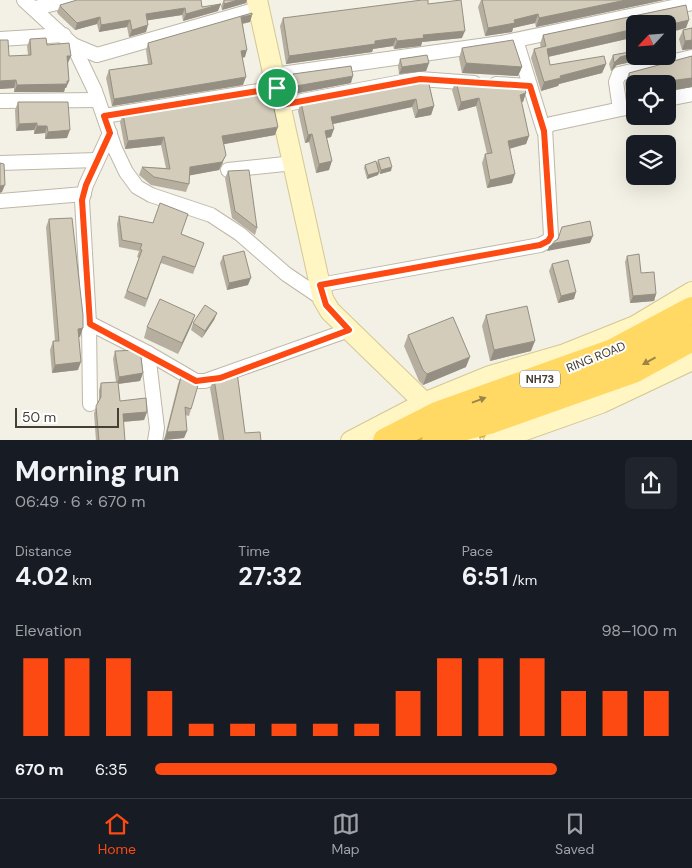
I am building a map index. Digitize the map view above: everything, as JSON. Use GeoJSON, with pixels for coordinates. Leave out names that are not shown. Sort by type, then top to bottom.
{"type":"FeatureCollection","features":[{"type":"Feature","properties":{"kind":"highway","name":"RING ROAD"},"geometry":{"type":"LineString","coordinates":[[445,426],[613,352],[692,310]]}},
{"type":"Feature","properties":{"kind":"highway","name":"RING ROAD"},"geometry":{"type":"LineString","coordinates":[[386,440],[445,426],[489,421],[632,370],[692,338]]}},
{"type":"Feature","properties":{"kind":"street"},"geometry":{"type":"LineString","coordinates":[[29,4],[71,0]]}},
{"type":"Feature","properties":{"kind":"street"},"geometry":{"type":"LineString","coordinates":[[104,116],[278,89],[692,2]]}},
{"type":"Feature","properties":{"kind":"street"},"geometry":{"type":"LineString","coordinates":[[29,4],[73,45],[98,100],[126,172],[137,187],[151,195],[211,215],[240,234],[286,274],[321,292],[540,245],[548,241],[551,236],[544,131],[516,40]]}},
{"type":"Feature","properties":{"kind":"street"},"geometry":{"type":"LineString","coordinates":[[73,45],[97,55],[257,4],[278,89],[321,292],[330,311],[445,426]]}},
{"type":"Feature","properties":{"kind":"street"},"geometry":{"type":"LineString","coordinates":[[0,39],[64,35]]}},
{"type":"Feature","properties":{"kind":"street"},"geometry":{"type":"LineString","coordinates":[[620,109],[616,82],[619,74],[692,57]]}},
{"type":"Feature","properties":{"kind":"street"},"geometry":{"type":"LineString","coordinates":[[278,89],[420,79],[530,86]]}},
{"type":"Feature","properties":{"kind":"street"},"geometry":{"type":"LineString","coordinates":[[676,97],[692,94]]}},
{"type":"Feature","properties":{"kind":"street"},"geometry":{"type":"LineString","coordinates":[[0,101],[98,100]]}},
{"type":"Feature","properties":{"kind":"street"},"geometry":{"type":"LineString","coordinates":[[544,131],[551,124],[626,108]]}},
{"type":"Feature","properties":{"kind":"street"},"geometry":{"type":"LineString","coordinates":[[90,404],[90,324],[81,213],[84,194],[110,133]]}},
{"type":"Feature","properties":{"kind":"street"},"geometry":{"type":"LineString","coordinates":[[0,163],[97,160]]}},
{"type":"Feature","properties":{"kind":"street"},"geometry":{"type":"LineString","coordinates":[[228,170],[294,163]]}},
{"type":"Feature","properties":{"kind":"street"},"geometry":{"type":"LineString","coordinates":[[0,201],[84,194]]}},
{"type":"Feature","properties":{"kind":"street"},"geometry":{"type":"LineString","coordinates":[[351,440],[445,426],[490,376],[565,354],[635,326],[692,292]]}},
{"type":"Feature","properties":{"kind":"street"},"geometry":{"type":"LineString","coordinates":[[90,324],[148,353],[196,381],[220,378],[349,330]]}},
{"type":"Feature","properties":{"kind":"street"},"geometry":{"type":"LineString","coordinates":[[148,353],[157,428],[156,440]]}},
{"type":"Feature","properties":{"kind":"street"},"geometry":{"type":"LineString","coordinates":[[494,440],[601,403],[692,360]]}},
{"type":"Feature","properties":{"kind":"building"},"geometry":{"type":"Polygon","coordinates":[[[77,0],[201,0],[202,7],[221,4],[186,14],[185,8],[146,14],[148,25],[132,30],[130,20],[101,25],[100,17],[77,23],[60,5],[77,0]]]}},
{"type":"Feature","properties":{"kind":"building"},"geometry":{"type":"Polygon","coordinates":[[[224,0],[238,0],[224,4],[224,0]]]}},
{"type":"Feature","properties":{"kind":"building"},"geometry":{"type":"Polygon","coordinates":[[[428,0],[428,4],[461,0],[465,31],[423,35],[424,38],[397,41],[396,38],[375,41],[375,44],[289,56],[283,18],[428,0]]]}},
{"type":"Feature","properties":{"kind":"building"},"geometry":{"type":"Polygon","coordinates":[[[482,0],[626,0],[539,18],[538,14],[514,20],[515,23],[488,28],[482,0]]]}},
{"type":"Feature","properties":{"kind":"building"},"geometry":{"type":"Polygon","coordinates":[[[686,5],[689,20],[676,23],[676,15],[638,15],[686,5]]]}},
{"type":"Feature","properties":{"kind":"building"},"geometry":{"type":"Polygon","coordinates":[[[252,13],[252,15],[241,17],[247,50],[241,51],[246,77],[114,99],[109,70],[152,64],[148,43],[252,13]]]}},
{"type":"Feature","properties":{"kind":"building"},"geometry":{"type":"Polygon","coordinates":[[[626,18],[626,31],[547,49],[550,65],[604,56],[606,64],[544,82],[534,49],[546,46],[543,35],[626,18]]]}},
{"type":"Feature","properties":{"kind":"building"},"geometry":{"type":"Polygon","coordinates":[[[692,28],[692,40],[685,41],[683,30],[692,28]]]}},
{"type":"Feature","properties":{"kind":"building"},"geometry":{"type":"Polygon","coordinates":[[[46,38],[47,45],[69,43],[71,56],[67,56],[69,81],[67,81],[67,84],[17,85],[16,80],[0,81],[0,40],[8,40],[9,56],[31,55],[30,39],[46,38]]]}},
{"type":"Feature","properties":{"kind":"building"},"geometry":{"type":"Polygon","coordinates":[[[513,40],[522,67],[466,63],[462,48],[513,40]]]}},
{"type":"Feature","properties":{"kind":"building"},"geometry":{"type":"Polygon","coordinates":[[[626,53],[626,55],[620,57],[614,63],[613,55],[626,53]]]}},
{"type":"Feature","properties":{"kind":"building"},"geometry":{"type":"Polygon","coordinates":[[[427,55],[429,63],[402,67],[400,59],[427,55]]]}},
{"type":"Feature","properties":{"kind":"building"},"geometry":{"type":"Polygon","coordinates":[[[692,56],[692,78],[676,80],[676,75],[629,75],[629,73],[659,65],[676,65],[676,60],[692,56]]]}},
{"type":"Feature","properties":{"kind":"building"},"geometry":{"type":"Polygon","coordinates":[[[351,66],[353,76],[296,86],[293,74],[351,66]]]}},
{"type":"Feature","properties":{"kind":"building"},"geometry":{"type":"Polygon","coordinates":[[[428,80],[434,106],[418,110],[416,99],[331,117],[334,129],[325,131],[332,161],[319,164],[312,134],[308,135],[301,102],[428,80]]]}},
{"type":"Feature","properties":{"kind":"building"},"geometry":{"type":"Polygon","coordinates":[[[456,81],[527,86],[524,87],[526,93],[520,95],[529,136],[508,141],[515,174],[490,180],[485,154],[492,153],[479,98],[461,102],[456,81]]]}},
{"type":"Feature","properties":{"kind":"building"},"geometry":{"type":"Polygon","coordinates":[[[270,90],[278,127],[222,136],[226,155],[222,162],[190,167],[189,184],[154,177],[142,167],[170,169],[164,137],[128,141],[123,114],[270,90]]]}},
{"type":"Feature","properties":{"kind":"building"},"geometry":{"type":"Polygon","coordinates":[[[18,102],[68,102],[70,130],[48,132],[47,126],[37,126],[37,123],[19,124],[18,102]]]}},
{"type":"Feature","properties":{"kind":"building"},"geometry":{"type":"Polygon","coordinates":[[[389,157],[392,167],[381,170],[378,160],[389,157]]]}},
{"type":"Feature","properties":{"kind":"building"},"geometry":{"type":"Polygon","coordinates":[[[376,161],[379,172],[368,175],[365,165],[376,161]]]}},
{"type":"Feature","properties":{"kind":"building"},"geometry":{"type":"Polygon","coordinates":[[[0,163],[4,164],[5,185],[0,186],[0,163]]]}},
{"type":"Feature","properties":{"kind":"building"},"geometry":{"type":"Polygon","coordinates":[[[249,170],[257,228],[235,211],[228,171],[249,170]]]}},
{"type":"Feature","properties":{"kind":"building"},"geometry":{"type":"Polygon","coordinates":[[[160,203],[188,214],[181,234],[204,243],[195,267],[163,256],[147,299],[127,291],[142,250],[140,249],[142,244],[122,240],[119,216],[153,223],[160,203]]]}},
{"type":"Feature","properties":{"kind":"building"},"geometry":{"type":"Polygon","coordinates":[[[72,218],[83,315],[83,328],[78,329],[81,362],[55,365],[53,341],[59,341],[49,219],[72,218]]]}},
{"type":"Feature","properties":{"kind":"building"},"geometry":{"type":"Polygon","coordinates":[[[590,221],[593,236],[550,244],[558,239],[562,227],[590,221]]]}},
{"type":"Feature","properties":{"kind":"building"},"geometry":{"type":"Polygon","coordinates":[[[244,251],[251,278],[229,283],[223,256],[244,251]]]}},
{"type":"Feature","properties":{"kind":"building"},"geometry":{"type":"Polygon","coordinates":[[[639,254],[641,273],[654,272],[656,294],[633,296],[627,256],[639,254]]]}},
{"type":"Feature","properties":{"kind":"building"},"geometry":{"type":"Polygon","coordinates":[[[568,260],[576,292],[561,296],[552,264],[568,260]]]}},
{"type":"Feature","properties":{"kind":"building"},"geometry":{"type":"Polygon","coordinates":[[[160,299],[195,315],[182,343],[147,327],[160,299]]]}},
{"type":"Feature","properties":{"kind":"building"},"geometry":{"type":"Polygon","coordinates":[[[205,305],[217,313],[205,331],[193,323],[205,305]]]}},
{"type":"Feature","properties":{"kind":"building"},"geometry":{"type":"Polygon","coordinates":[[[527,306],[535,341],[494,350],[486,315],[527,306]]]}},
{"type":"Feature","properties":{"kind":"building"},"geometry":{"type":"Polygon","coordinates":[[[453,317],[470,357],[427,374],[423,370],[408,335],[453,317]]]}},
{"type":"Feature","properties":{"kind":"building"},"geometry":{"type":"Polygon","coordinates":[[[140,350],[143,373],[119,377],[115,351],[140,350]]]}},
{"type":"Feature","properties":{"kind":"building"},"geometry":{"type":"Polygon","coordinates":[[[237,372],[245,433],[260,432],[261,440],[224,440],[214,379],[237,372]]]}},
{"type":"Feature","properties":{"kind":"building"},"geometry":{"type":"Polygon","coordinates":[[[181,377],[199,382],[191,409],[185,407],[187,431],[167,432],[181,377]]]}},
{"type":"Feature","properties":{"kind":"building"},"geometry":{"type":"Polygon","coordinates":[[[118,382],[120,401],[146,398],[147,412],[123,414],[125,440],[99,440],[96,406],[101,397],[101,383],[118,382]]]}},
{"type":"Feature","properties":{"kind":"route"},"geometry":{"type":"LineString","coordinates":[[420,79],[530,86],[544,131],[551,236],[548,241],[540,245],[320,285],[326,305],[349,330],[220,378],[205,381],[196,381],[148,353],[90,324],[81,213],[86,185],[110,133],[104,116],[277,88],[281,105],[420,79]]}}]}
